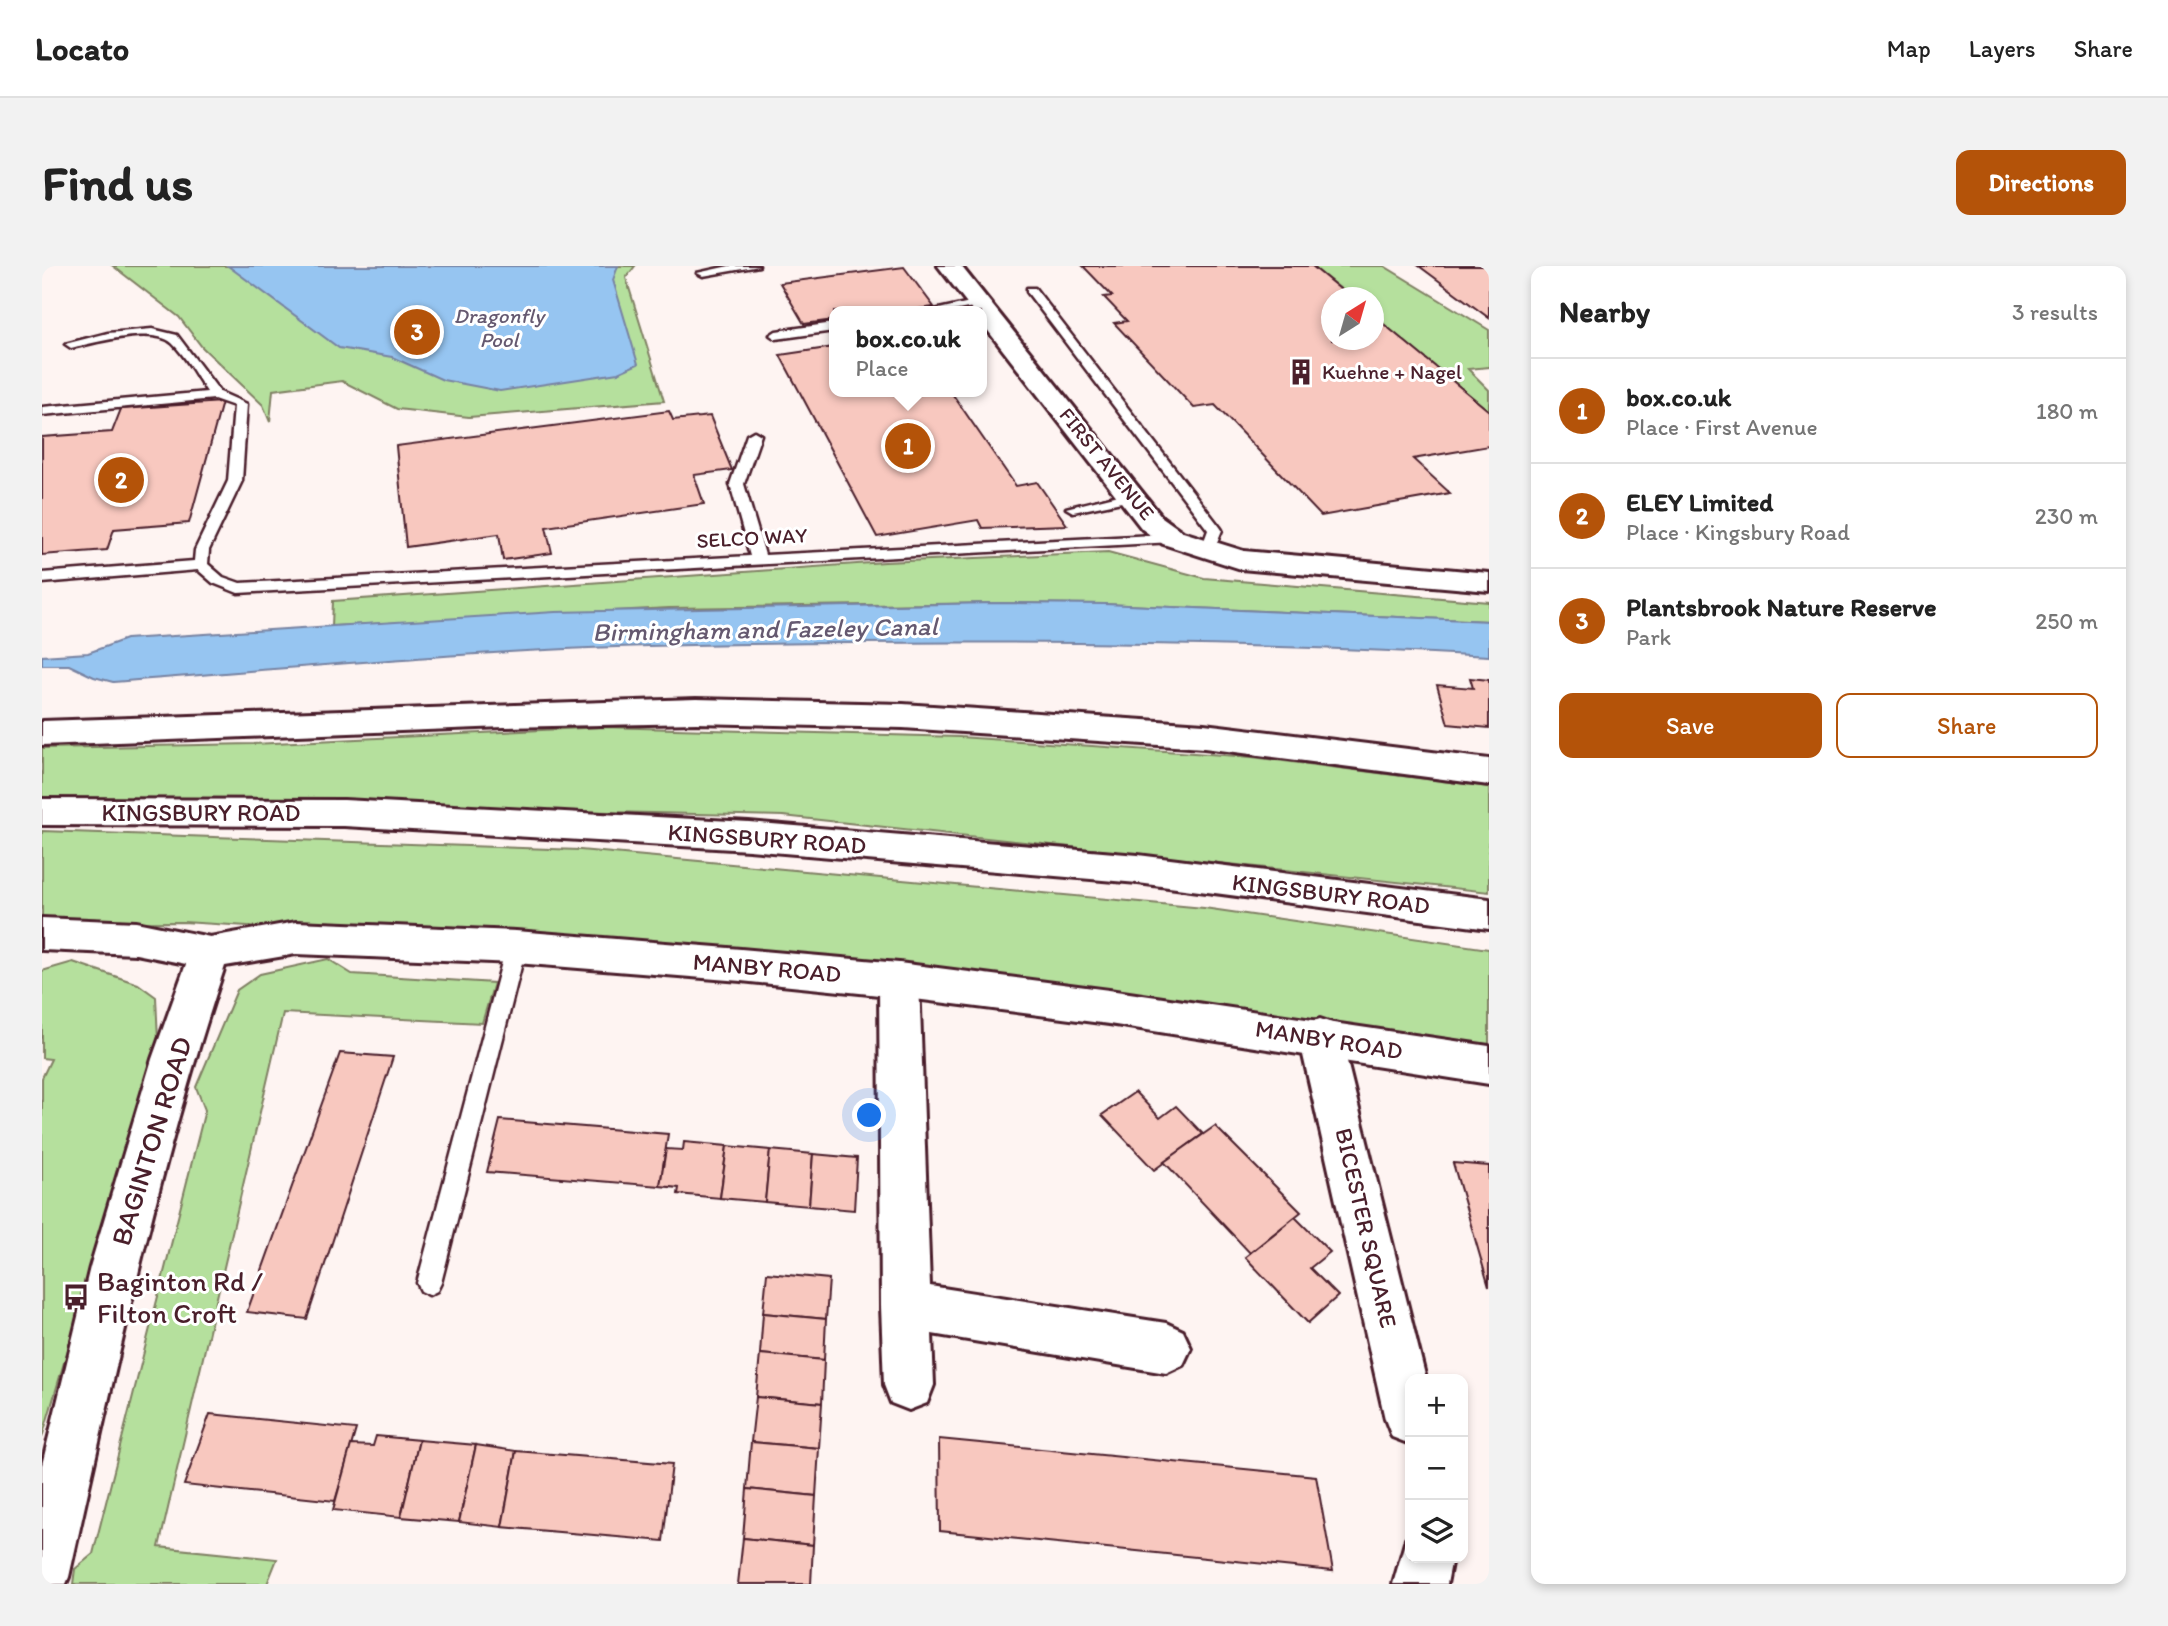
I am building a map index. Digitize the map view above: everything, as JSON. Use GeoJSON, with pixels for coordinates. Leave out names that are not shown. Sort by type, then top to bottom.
{"type":"FeatureCollection","features":[{"type":"Feature","properties":{"kind":"main road","name":"FIRST AVENUE"},"geometry":{"type":"LineString","coordinates":[[949,266],[981,306]]}},
{"type":"Feature","properties":{"kind":"main road","name":"FIRST AVENUE"},"geometry":{"type":"LineString","coordinates":[[987,313],[1152,523],[1173,538],[1241,560],[1489,582]]}},
{"type":"Feature","properties":{"kind":"main road"},"geometry":{"type":"LineString","coordinates":[[42,733],[532,714],[696,711],[903,716],[1204,736],[1489,772]]}},
{"type":"Feature","properties":{"kind":"main road","name":"KINGSBURY ROAD"},"geometry":{"type":"LineString","coordinates":[[42,812],[344,813],[749,836],[1138,869],[1489,914]]}},
{"type":"Feature","properties":{"kind":"main road","name":"MANBY ROAD"},"geometry":{"type":"LineString","coordinates":[[42,934],[136,938],[210,953],[296,938],[516,947],[899,980],[1320,1037],[1489,1065]]}},
{"type":"Feature","properties":{"kind":"main road","name":"BAGINTON ROAD"},"geometry":{"type":"LineString","coordinates":[[42,1577],[114,1266],[173,1059],[210,953]]}},
{"type":"Feature","properties":{"kind":"main road"},"geometry":{"type":"LineString","coordinates":[[899,980],[909,1385]]}},
{"type":"Feature","properties":{"kind":"main road","name":"BICESTER SQUARE"},"geometry":{"type":"LineString","coordinates":[[1320,1037],[1405,1398]]}},
{"type":"Feature","properties":{"kind":"main road"},"geometry":{"type":"LineString","coordinates":[[905,1306],[1166,1348]]}},
{"type":"Feature","properties":{"kind":"main road"},"geometry":{"type":"LineString","coordinates":[[1420,1584],[1424,1563]]}},
{"type":"Feature","properties":{"kind":"lane"},"geometry":{"type":"LineString","coordinates":[[703,273],[753,266]]}},
{"type":"Feature","properties":{"kind":"lane"},"geometry":{"type":"LineString","coordinates":[[1031,290],[1215,530],[1208,550]]}},
{"type":"Feature","properties":{"kind":"lane"},"geometry":{"type":"LineString","coordinates":[[963,306],[979,303]]}},
{"type":"Feature","properties":{"kind":"lane"},"geometry":{"type":"LineString","coordinates":[[776,335],[829,328]]}},
{"type":"Feature","properties":{"kind":"lane"},"geometry":{"type":"LineString","coordinates":[[71,344],[133,334],[155,333],[173,338],[215,394]]}},
{"type":"Feature","properties":{"kind":"lane"},"geometry":{"type":"LineString","coordinates":[[42,411],[215,394],[241,404],[235,481],[202,550],[201,565],[42,578]]}},
{"type":"Feature","properties":{"kind":"lane"},"geometry":{"type":"LineString","coordinates":[[754,435],[737,484],[758,558]]}},
{"type":"Feature","properties":{"kind":"lane"},"geometry":{"type":"LineString","coordinates":[[1073,508],[1131,496]]}},
{"type":"Feature","properties":{"kind":"lane","name":"SELCO WAY"},"geometry":{"type":"LineString","coordinates":[[201,565],[218,580],[238,588],[758,558],[1173,538]]}},
{"type":"Feature","properties":{"kind":"lane"},"geometry":{"type":"LineString","coordinates":[[429,1283],[516,947]]}},
{"type":"Feature","properties":{"kind":"green space"},"geometry":{"type":"Polygon","coordinates":[[[113,266],[635,266],[626,278],[664,401],[469,417],[397,409],[342,381],[273,390],[270,422],[263,405],[202,347],[179,317],[113,266]]]}},
{"type":"Feature","properties":{"kind":"green space"},"geometry":{"type":"Polygon","coordinates":[[[1312,266],[1384,266],[1489,330],[1489,367],[1468,369],[1489,390],[1489,411],[1384,324],[1384,287],[1338,287],[1312,266]]]}},
{"type":"Feature","properties":{"kind":"green space"},"geometry":{"type":"Polygon","coordinates":[[[1108,552],[1204,578],[1489,602],[1489,621],[1104,604],[995,603],[669,608],[332,626],[333,601],[885,562],[1108,552]]]}},
{"type":"Feature","properties":{"kind":"green space"},"geometry":{"type":"Polygon","coordinates":[[[604,727],[959,737],[1252,757],[1489,787],[1489,892],[783,816],[42,799],[42,748],[253,744],[604,727]]]}},
{"type":"Feature","properties":{"kind":"green space"},"geometry":{"type":"Polygon","coordinates":[[[42,831],[580,850],[1204,908],[1489,949],[1489,1056],[864,964],[183,922],[42,923],[42,831]]]}},
{"type":"Feature","properties":{"kind":"green space"},"geometry":{"type":"Polygon","coordinates":[[[328,959],[352,974],[494,983],[482,1023],[283,1013],[159,1547],[277,1559],[267,1584],[73,1584],[75,1569],[93,1554],[205,1110],[196,1087],[237,990],[260,974],[328,959]]]}},
{"type":"Feature","properties":{"kind":"green space"},"geometry":{"type":"Polygon","coordinates":[[[73,962],[138,984],[156,997],[158,1040],[42,1438],[42,1078],[51,1059],[42,1058],[42,971],[73,962]]]}},
{"type":"Feature","properties":{"kind":"water","name":"Dragonfly Pool"},"geometry":{"type":"Polygon","coordinates":[[[228,266],[618,266],[613,280],[638,364],[618,373],[500,391],[443,380],[392,357],[339,348],[228,266]]]}},
{"type":"Feature","properties":{"kind":"water","name":"Birmingham and Fazeley Canal"},"geometry":{"type":"Polygon","coordinates":[[[995,603],[1104,604],[1489,621],[1489,656],[1290,647],[1091,643],[693,645],[476,654],[113,682],[94,677],[69,665],[42,665],[42,656],[88,653],[126,639],[555,612],[995,603]]]}},
{"type":"Feature","properties":{"kind":"building","name":"Kuehne + Nagel"},"geometry":{"type":"Polygon","coordinates":[[[1083,266],[1312,266],[1338,287],[1321,287],[1321,350],[1384,350],[1384,324],[1489,411],[1489,446],[1413,459],[1450,493],[1321,516],[1215,405],[1194,408],[1114,323],[1127,321],[1104,297],[1112,296],[1083,266]]]}},
{"type":"Feature","properties":{"kind":"building"},"geometry":{"type":"Polygon","coordinates":[[[1419,266],[1489,266],[1489,318],[1419,266]]]}},
{"type":"Feature","properties":{"kind":"building"},"geometry":{"type":"Polygon","coordinates":[[[904,267],[933,306],[829,306],[829,321],[804,324],[780,283],[904,267]]]}},
{"type":"Feature","properties":{"kind":"building"},"geometry":{"type":"Polygon","coordinates":[[[829,348],[829,397],[954,397],[1016,486],[1037,482],[1067,525],[982,528],[978,520],[877,537],[780,355],[829,348]]]}},
{"type":"Feature","properties":{"kind":"building"},"geometry":{"type":"Polygon","coordinates":[[[222,402],[189,523],[114,529],[107,550],[42,555],[42,437],[112,432],[121,409],[222,402]]]}},
{"type":"Feature","properties":{"kind":"building"},"geometry":{"type":"Polygon","coordinates":[[[669,411],[673,420],[710,416],[732,470],[694,475],[704,504],[546,527],[552,553],[503,560],[499,534],[406,547],[396,446],[669,411]]]}},
{"type":"Feature","properties":{"kind":"building"},"geometry":{"type":"Polygon","coordinates":[[[1470,678],[1489,680],[1489,728],[1448,724],[1437,685],[1473,688],[1470,678]]]}},
{"type":"Feature","properties":{"kind":"building"},"geometry":{"type":"Polygon","coordinates":[[[340,1053],[393,1057],[307,1319],[247,1312],[340,1053]]]}},
{"type":"Feature","properties":{"kind":"building"},"geometry":{"type":"Polygon","coordinates":[[[1135,1092],[1160,1118],[1176,1106],[1203,1134],[1154,1170],[1102,1115],[1135,1092]]]}},
{"type":"Feature","properties":{"kind":"building"},"geometry":{"type":"Polygon","coordinates":[[[500,1120],[668,1134],[660,1186],[487,1172],[500,1120]]]}},
{"type":"Feature","properties":{"kind":"building"},"geometry":{"type":"Polygon","coordinates":[[[1215,1126],[1301,1212],[1250,1253],[1164,1162],[1215,1126]]]}},
{"type":"Feature","properties":{"kind":"building"},"geometry":{"type":"Polygon","coordinates":[[[684,1142],[727,1146],[720,1198],[678,1194],[679,1188],[660,1186],[666,1149],[683,1150],[684,1142]]]}},
{"type":"Feature","properties":{"kind":"building"},"geometry":{"type":"Polygon","coordinates":[[[727,1146],[770,1150],[765,1202],[720,1198],[727,1146]]]}},
{"type":"Feature","properties":{"kind":"building"},"geometry":{"type":"Polygon","coordinates":[[[770,1150],[813,1154],[809,1206],[765,1202],[770,1150]]]}},
{"type":"Feature","properties":{"kind":"building"},"geometry":{"type":"Polygon","coordinates":[[[813,1154],[857,1158],[854,1210],[809,1206],[813,1154]]]}},
{"type":"Feature","properties":{"kind":"building"},"geometry":{"type":"Polygon","coordinates":[[[1453,1163],[1489,1166],[1489,1287],[1453,1163]]]}},
{"type":"Feature","properties":{"kind":"building"},"geometry":{"type":"Polygon","coordinates":[[[1295,1217],[1330,1252],[1310,1268],[1338,1296],[1308,1323],[1245,1257],[1295,1217]]]}},
{"type":"Feature","properties":{"kind":"building"},"geometry":{"type":"Polygon","coordinates":[[[767,1273],[829,1279],[826,1319],[763,1313],[767,1273]]]}},
{"type":"Feature","properties":{"kind":"building"},"geometry":{"type":"Polygon","coordinates":[[[763,1313],[826,1319],[824,1360],[760,1354],[763,1313]]]}},
{"type":"Feature","properties":{"kind":"building"},"geometry":{"type":"Polygon","coordinates":[[[760,1354],[824,1360],[822,1403],[756,1397],[760,1354]]]}},
{"type":"Feature","properties":{"kind":"building"},"geometry":{"type":"Polygon","coordinates":[[[756,1397],[822,1403],[819,1448],[751,1442],[756,1397]]]}},
{"type":"Feature","properties":{"kind":"building"},"geometry":{"type":"Polygon","coordinates":[[[210,1414],[356,1429],[335,1501],[184,1485],[210,1414]]]}},
{"type":"Feature","properties":{"kind":"building"},"geometry":{"type":"Polygon","coordinates":[[[376,1436],[419,1440],[401,1517],[333,1510],[351,1445],[373,1446],[376,1436]]]}},
{"type":"Feature","properties":{"kind":"building"},"geometry":{"type":"Polygon","coordinates":[[[939,1439],[1316,1476],[1333,1571],[940,1531],[939,1439]]]}},
{"type":"Feature","properties":{"kind":"building"},"geometry":{"type":"Polygon","coordinates":[[[419,1440],[476,1445],[459,1522],[401,1517],[419,1440]]]}},
{"type":"Feature","properties":{"kind":"building"},"geometry":{"type":"Polygon","coordinates":[[[751,1442],[819,1448],[816,1496],[747,1489],[751,1442]]]}},
{"type":"Feature","properties":{"kind":"building"},"geometry":{"type":"Polygon","coordinates":[[[476,1445],[516,1451],[502,1527],[459,1522],[476,1445]]]}},
{"type":"Feature","properties":{"kind":"building"},"geometry":{"type":"Polygon","coordinates":[[[516,1451],[672,1464],[663,1541],[502,1527],[516,1451]]]}},
{"type":"Feature","properties":{"kind":"building"},"geometry":{"type":"Polygon","coordinates":[[[747,1489],[816,1496],[813,1545],[743,1538],[747,1489]]]}},
{"type":"Feature","properties":{"kind":"building"},"geometry":{"type":"Polygon","coordinates":[[[743,1538],[813,1545],[811,1584],[738,1584],[743,1538]]]}},
{"type":"Feature","properties":{"kind":"place","name":"Plantsbrook Nature Reserve"},"geometry":{"type":"Point","coordinates":[417,332]}},
{"type":"Feature","properties":{"kind":"place","name":"Kuehne + Nagel"},"geometry":{"type":"Point","coordinates":[1301,372]}},
{"type":"Feature","properties":{"kind":"place","name":"box.co.uk"},"geometry":{"type":"Point","coordinates":[908,446]}},
{"type":"Feature","properties":{"kind":"place","name":"ELEY Limited"},"geometry":{"type":"Point","coordinates":[121,480]}},
{"type":"Feature","properties":{"kind":"place","name":"Baginton Rd / Filton Croft"},"geometry":{"type":"Point","coordinates":[76,1297]}}]}
